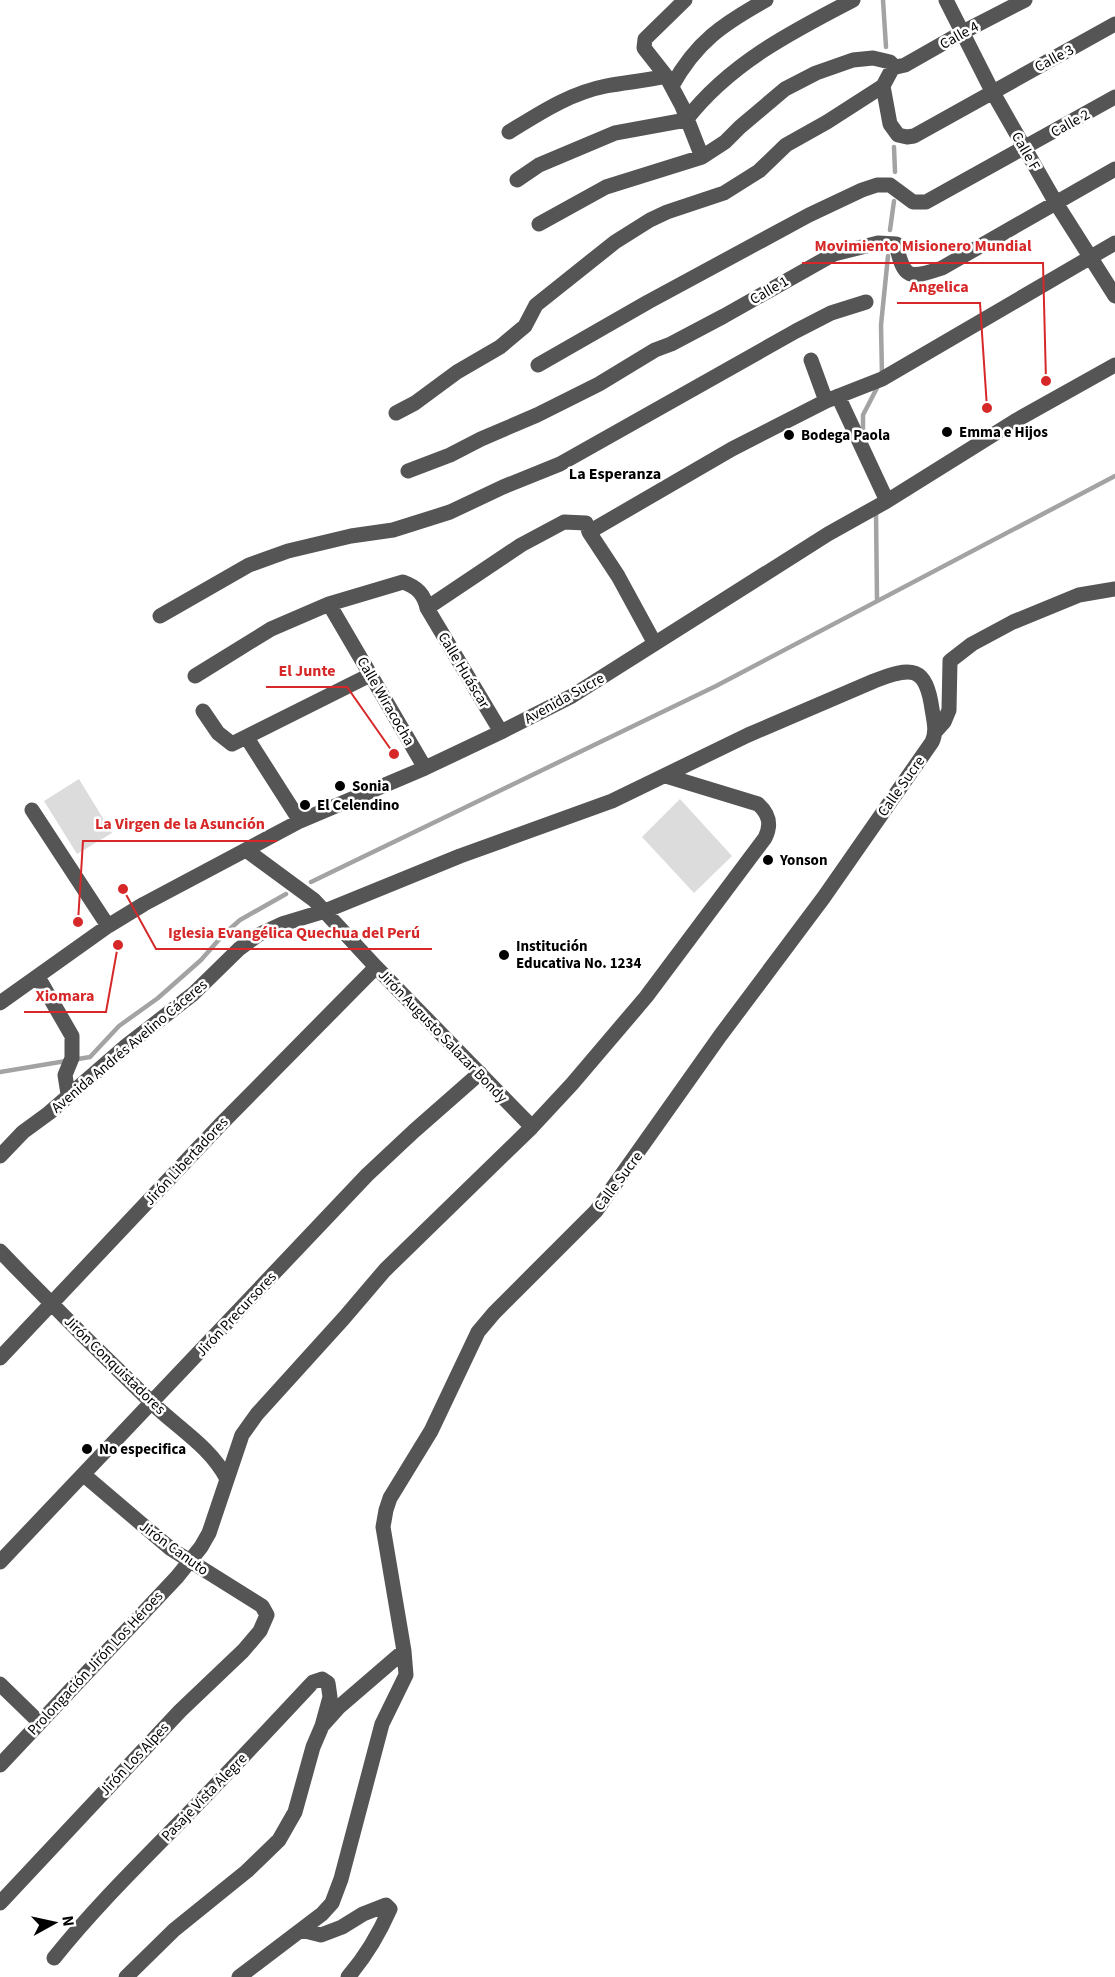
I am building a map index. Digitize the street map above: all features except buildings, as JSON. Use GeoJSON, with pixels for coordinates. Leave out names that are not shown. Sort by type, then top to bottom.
{"type":"FeatureCollection","features":[{"type":"Feature","properties":{"kind":"street"},"geometry":{"type":"LineString","coordinates":[[685,0],[645,39],[644,48],[669,81],[682,106],[702,157]]}},
{"type":"Feature","properties":{"kind":"street"},"geometry":{"type":"LineString","coordinates":[[509,132],[553,104],[604,86],[669,81],[679,73],[703,43],[724,24],[766,0]]}},
{"type":"Feature","properties":{"kind":"street"},"geometry":{"type":"LineString","coordinates":[[517,180],[539,165],[615,133],[686,120],[706,95],[753,57],[853,0]]}},
{"type":"Feature","properties":{"kind":"street","name":"Calle F"},"geometry":{"type":"LineString","coordinates":[[946,0],[992,91],[1056,203],[1115,296]]}},
{"type":"Feature","properties":{"kind":"street","name":"Calle 4"},"geometry":{"type":"LineString","coordinates":[[892,68],[905,65],[1025,0]]}},
{"type":"Feature","properties":{"kind":"street","name":"Calle 3"},"geometry":{"type":"LineString","coordinates":[[883,86],[890,124],[898,135],[907,137],[921,133],[992,91],[1115,24]]}},
{"type":"Feature","properties":{"kind":"street"},"geometry":{"type":"LineString","coordinates":[[396,413],[415,403],[457,372],[500,347],[525,326],[536,305],[615,242],[667,212],[724,193],[759,171],[786,145],[883,86],[892,68],[890,62],[873,58],[853,60],[816,73],[785,89],[725,142],[702,157],[606,187],[539,224]]}},
{"type":"Feature","properties":{"kind":"street","name":"Calle 2"},"geometry":{"type":"LineString","coordinates":[[538,365],[658,296],[808,215],[862,190],[877,184],[890,185],[913,202],[922,203],[1115,98]]}},
{"type":"Feature","properties":{"kind":"street","name":"Calle 1"},"geometry":{"type":"LineString","coordinates":[[408,471],[450,455],[599,384],[655,350],[713,321],[834,254],[878,243],[896,244],[905,272],[911,275],[921,275],[942,268],[1115,169]]}},
{"type":"Feature","properties":{"kind":"street"},"geometry":{"type":"LineString","coordinates":[[589,532],[732,449],[832,398],[882,379],[1115,243]]}},
{"type":"Feature","properties":{"kind":"street"},"geometry":{"type":"LineString","coordinates":[[160,616],[259,562],[288,551],[351,536],[393,530],[450,512],[502,487],[561,464],[796,331],[831,313],[866,302]]}},
{"type":"Feature","properties":{"kind":"street"},"geometry":{"type":"LineString","coordinates":[[811,360],[887,501]]}},
{"type":"Feature","properties":{"kind":"street","name":"Avenida Sucre"},"geometry":{"type":"LineString","coordinates":[[0,1003],[108,926],[144,904],[300,821],[425,768],[572,696],[828,534],[887,501],[1015,421],[1115,365]]}},
{"type":"Feature","properties":{"kind":"street"},"geometry":{"type":"LineString","coordinates":[[428,608],[521,544],[564,522],[586,523],[589,532],[618,576],[654,642]]}},
{"type":"Feature","properties":{"kind":"street","name":"Calle Huáscar"},"geometry":{"type":"LineString","coordinates":[[329,604],[403,582],[412,585],[424,596],[428,608],[501,732]]}},
{"type":"Feature","properties":{"kind":"street","name":"Calle Sucre"},"geometry":{"type":"LineString","coordinates":[[239,1977],[328,1909],[334,1897],[382,1724],[404,1681],[406,1669],[384,1535],[386,1510],[390,1498],[431,1431],[478,1332],[494,1313],[596,1211],[720,1036],[824,897],[944,722],[949,710],[950,661],[972,644],[1013,622],[1079,595],[1115,589]]}},
{"type":"Feature","properties":{"kind":"street"},"geometry":{"type":"LineString","coordinates":[[195,676],[272,629],[329,604]]}},
{"type":"Feature","properties":{"kind":"street","name":"Calle Wiracocha"},"geometry":{"type":"LineString","coordinates":[[329,604],[425,768]]}},
{"type":"Feature","properties":{"kind":"street","name":"Avenida Andrés Avelino Cáceres"},"geometry":{"type":"LineString","coordinates":[[0,1156],[23,1132],[49,1113],[68,1094],[193,994],[249,940],[282,924],[325,911],[460,856],[612,801],[768,726],[846,692],[895,674],[916,673],[924,679],[930,696],[935,732]]}},
{"type":"Feature","properties":{"kind":"street"},"geometry":{"type":"LineString","coordinates":[[203,711],[218,733],[232,744],[370,675]]}},
{"type":"Feature","properties":{"kind":"street"},"geometry":{"type":"LineString","coordinates":[[248,738],[300,821]]}},
{"type":"Feature","properties":{"kind":"street","name":"Prolongación Jirón Los Héroes"},"geometry":{"type":"LineString","coordinates":[[0,1765],[190,1562],[209,1533],[242,1435],[263,1406],[344,1318],[384,1270],[532,1127],[646,997],[762,843],[770,828],[767,814],[758,804],[666,776]]}},
{"type":"Feature","properties":{"kind":"street"},"geometry":{"type":"LineString","coordinates":[[32,810],[108,926]]}},
{"type":"Feature","properties":{"kind":"street","name":"Jirón Augusto Salazar Bondy"},"geometry":{"type":"LineString","coordinates":[[246,850],[314,900],[532,1127]]}},
{"type":"Feature","properties":{"kind":"street","name":"Jirón Libertadores"},"geometry":{"type":"LineString","coordinates":[[0,1358],[222,1123],[376,967]]}},
{"type":"Feature","properties":{"kind":"street"},"geometry":{"type":"LineString","coordinates":[[38,977],[70,1031],[72,1041],[69,1065],[65,1075],[68,1094]]}},
{"type":"Feature","properties":{"kind":"street","name":"Jirón Precursores"},"geometry":{"type":"LineString","coordinates":[[0,1562],[367,1175],[480,1073]]}},
{"type":"Feature","properties":{"kind":"street","name":"Jirón Conquistadores"},"geometry":{"type":"LineString","coordinates":[[0,1251],[152,1404],[205,1448],[221,1467],[227,1479]]}},
{"type":"Feature","properties":{"kind":"street","name":"Jirón Canuto"},"geometry":{"type":"LineString","coordinates":[[84,1475],[171,1549],[262,1606],[267,1615]]}},
{"type":"Feature","properties":{"kind":"street","name":"Jirón Los Alpes"},"geometry":{"type":"LineString","coordinates":[[0,1903],[180,1711],[249,1645],[260,1632],[267,1615]]}},
{"type":"Feature","properties":{"kind":"street"},"geometry":{"type":"LineString","coordinates":[[126,1977],[174,1930],[247,1871],[285,1833],[295,1812],[313,1748],[322,1726],[339,1707],[404,1651]]}},
{"type":"Feature","properties":{"kind":"street","name":"Pasaje Vista Alegre"},"geometry":{"type":"LineString","coordinates":[[54,1958],[125,1877],[207,1795],[313,1682],[322,1679],[328,1683],[331,1692],[322,1726]]}},
{"type":"Feature","properties":{"kind":"street"},"geometry":{"type":"LineString","coordinates":[[0,1684],[39,1722]]}},
{"type":"Feature","properties":{"kind":"street"},"geometry":{"type":"LineString","coordinates":[[301,1930],[321,1935],[386,1905],[390,1909],[367,1954],[348,1977]]}},
{"type":"Feature","properties":{"kind":"shaded area"},"geometry":{"type":"Polygon","coordinates":[[[79,779],[112,833],[77,854],[44,801],[79,779]]]}},
{"type":"Feature","properties":{"kind":"shaded area"},"geometry":{"type":"Polygon","coordinates":[[[680,799],[732,856],[694,893],[642,837],[680,799]]]}},
{"type":"Feature","properties":{"kind":"waterway"},"geometry":{"type":"LineString","coordinates":[[883,0],[886,47]]}},
{"type":"Feature","properties":{"kind":"waterway"},"geometry":{"type":"LineString","coordinates":[[894,147],[895,172]]}},
{"type":"Feature","properties":{"kind":"waterway"},"geometry":{"type":"LineString","coordinates":[[890,230],[894,201]]}},
{"type":"Feature","properties":{"kind":"waterway"},"geometry":{"type":"LineString","coordinates":[[882,376],[881,325],[888,256]]}},
{"type":"Feature","properties":{"kind":"waterway"},"geometry":{"type":"LineString","coordinates":[[863,437],[863,415],[879,384]]}},
{"type":"Feature","properties":{"kind":"waterway"},"geometry":{"type":"LineString","coordinates":[[311,882],[716,686],[1115,476]]}},
{"type":"Feature","properties":{"kind":"waterway"},"geometry":{"type":"LineString","coordinates":[[876,511],[877,600]]}},
{"type":"Feature","properties":{"kind":"waterway"},"geometry":{"type":"LineString","coordinates":[[0,1072],[90,1057],[119,1026],[158,998],[201,960],[240,920],[286,894]]}},
{"type":"Feature","properties":{"kind":"place","name":"Movimiento Misionero Mundial"},"geometry":{"type":"Point","coordinates":[1046,381]}},
{"type":"Feature","properties":{"kind":"place","name":"Angelica"},"geometry":{"type":"Point","coordinates":[987,408]}},
{"type":"Feature","properties":{"kind":"place","name":"Emma e Hijos"},"geometry":{"type":"Point","coordinates":[947,432]}},
{"type":"Feature","properties":{"kind":"place","name":"Bodega Paola"},"geometry":{"type":"Point","coordinates":[789,435]}},
{"type":"Feature","properties":{"kind":"place","name":"El Junte"},"geometry":{"type":"Point","coordinates":[394,754]}},
{"type":"Feature","properties":{"kind":"place","name":"Sonia"},"geometry":{"type":"Point","coordinates":[340,786]}},
{"type":"Feature","properties":{"kind":"place","name":"El Celendino"},"geometry":{"type":"Point","coordinates":[305,805]}},
{"type":"Feature","properties":{"kind":"place","name":"Yonson"},"geometry":{"type":"Point","coordinates":[768,860]}},
{"type":"Feature","properties":{"kind":"place","name":"Iglesia Evangélica Quechua del Perú"},"geometry":{"type":"Point","coordinates":[123,889]}},
{"type":"Feature","properties":{"kind":"place","name":"La Virgen de la Asunción"},"geometry":{"type":"Point","coordinates":[78,922]}},
{"type":"Feature","properties":{"kind":"place","name":"Xiomara"},"geometry":{"type":"Point","coordinates":[118,945]}},
{"type":"Feature","properties":{"kind":"place","name":"Institución Educativa No. 1234"},"geometry":{"type":"Point","coordinates":[504,955]}},
{"type":"Feature","properties":{"kind":"place","name":"No especifica"},"geometry":{"type":"Point","coordinates":[87,1449]}},
{"type":"Feature","properties":{"kind":"district","name":"La Esperanza"},"geometry":{"type":"Point","coordinates":[615,473]}}]}
